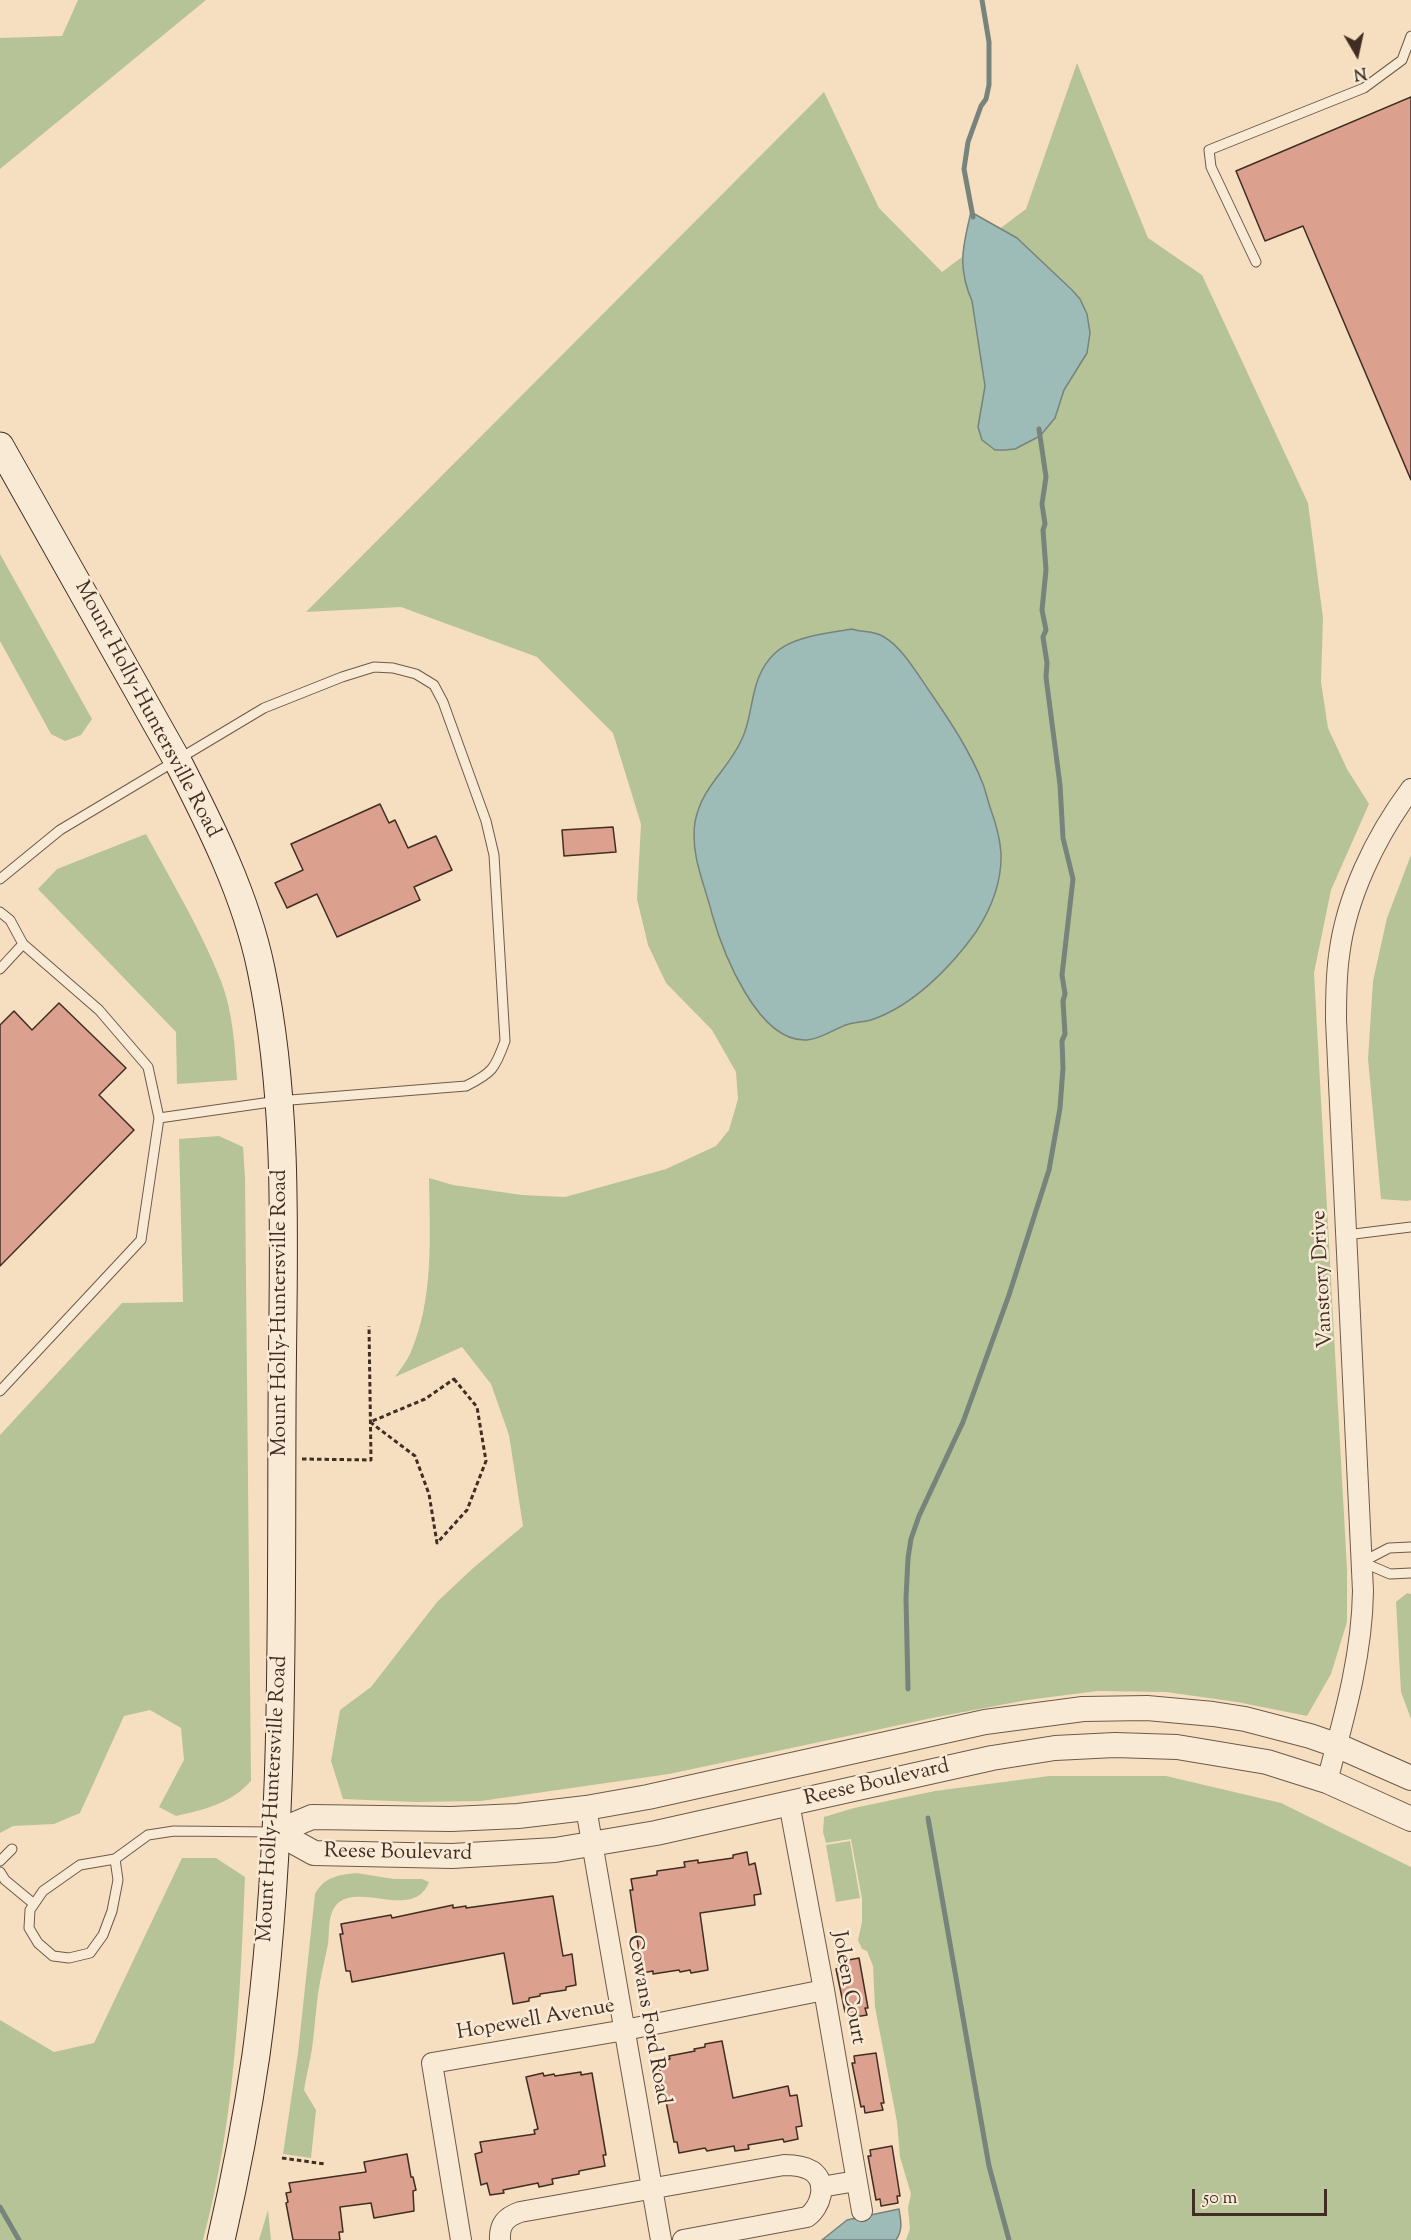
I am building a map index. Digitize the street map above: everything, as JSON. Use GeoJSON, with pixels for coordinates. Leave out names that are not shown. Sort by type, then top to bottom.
{"type":"FeatureCollection","features":[{"type":"Feature","properties":{"kind":"main road","name":"Mount Holly-Huntersville Road"},"geometry":{"type":"LineString","coordinates":[[0,446],[177,760],[218,844],[249,925],[260,964],[273,1039],[283,1230],[280,1710],[276,1832],[265,1981],[256,2054],[221,2240]]}},
{"type":"Feature","properties":{"kind":"street","name":"Vanstory Drive"},"geometry":{"type":"LineString","coordinates":[[1327,1781],[1359,1649],[1362,1617],[1362,1562],[1336,1020],[1339,954],[1356,888],[1372,850],[1394,811],[1411,789]]}},
{"type":"Feature","properties":{"kind":"street","name":"Reese Boulevard"},"geometry":{"type":"LineString","coordinates":[[276,1832],[312,1816],[451,1820],[518,1816],[586,1808],[648,1797],[985,1722],[1083,1708],[1147,1708],[1213,1714],[1276,1727],[1371,1758],[1411,1778]]}},
{"type":"Feature","properties":{"kind":"street","name":"Reese Boulevard"},"geometry":{"type":"LineString","coordinates":[[276,1832],[314,1853],[452,1856],[521,1853],[592,1845],[656,1833],[992,1758],[1084,1745],[1146,1745],[1208,1751],[1267,1762],[1327,1781],[1411,1819]]}},
{"type":"Feature","properties":{"kind":"street","name":"Joleen Court"},"geometry":{"type":"LineString","coordinates":[[789,1803],[862,2211]]}},
{"type":"Feature","properties":{"kind":"street","name":"Cowans Ford Road"},"geometry":{"type":"LineString","coordinates":[[586,1808],[661,2240]]}},
{"type":"Feature","properties":{"kind":"street","name":"Hopewell Avenue"},"geometry":{"type":"LineString","coordinates":[[461,2240],[432,2064],[625,2030],[824,1990]]}},
{"type":"Feature","properties":{"kind":"street"},"geometry":{"type":"LineString","coordinates":[[500,2240],[502,2223],[510,2216],[520,2212],[784,2165],[796,2165],[813,2172],[821,2187],[817,2208],[807,2217],[683,2240]]}},
{"type":"Feature","properties":{"kind":"street"},"geometry":{"type":"LineString","coordinates":[[821,2187],[856,2181]]}},
{"type":"Feature","properties":{"kind":"lane"},"geometry":{"type":"LineString","coordinates":[[1256,262],[1211,167],[1209,150],[1364,88],[1402,60],[1411,36]]}},
{"type":"Feature","properties":{"kind":"lane"},"geometry":{"type":"LineString","coordinates":[[0,879],[60,830],[264,708],[374,667],[393,668],[416,674],[434,686],[443,702],[486,821],[494,855],[505,1041],[499,1060],[487,1076],[466,1086],[278,1101],[159,1118]]}},
{"type":"Feature","properties":{"kind":"lane"},"geometry":{"type":"LineString","coordinates":[[0,912],[10,920],[23,944],[99,1010],[148,1067],[159,1118],[141,1240],[0,1391]]}},
{"type":"Feature","properties":{"kind":"lane"},"geometry":{"type":"LineString","coordinates":[[0,969],[23,944]]}},
{"type":"Feature","properties":{"kind":"lane"},"geometry":{"type":"LineString","coordinates":[[1346,1235],[1411,1227]]}},
{"type":"Feature","properties":{"kind":"lane"},"geometry":{"type":"LineString","coordinates":[[1362,1562],[1389,1548],[1411,1547]]}},
{"type":"Feature","properties":{"kind":"lane"},"geometry":{"type":"LineString","coordinates":[[1362,1562],[1390,1574],[1411,1573]]}},
{"type":"Feature","properties":{"kind":"lane"},"geometry":{"type":"LineString","coordinates":[[115,1859],[118,1880],[112,1911],[103,1935],[90,1953],[69,1958],[53,1956],[38,1943],[29,1928],[30,1911],[42,1891],[80,1865],[115,1859],[148,1835],[165,1832],[276,1832]]}},
{"type":"Feature","properties":{"kind":"lane"},"geometry":{"type":"LineString","coordinates":[[0,1862],[12,1849]]}},
{"type":"Feature","properties":{"kind":"lane"},"geometry":{"type":"LineString","coordinates":[[0,1872],[5,1880],[34,1904]]}},
{"type":"Feature","properties":{"kind":"path"},"geometry":{"type":"LineString","coordinates":[[282,1458],[371,1460],[369,1326]]}},
{"type":"Feature","properties":{"kind":"path"},"geometry":{"type":"LineString","coordinates":[[454,1379],[477,1407],[486,1461],[467,1510],[437,1543],[429,1494],[416,1456],[370,1422],[425,1399],[454,1379]]}},
{"type":"Feature","properties":{"kind":"path"},"geometry":{"type":"LineString","coordinates":[[282,2158],[325,2164]]}},
{"type":"Feature","properties":{"kind":"green space"},"geometry":{"type":"Polygon","coordinates":[[[78,0],[206,0],[0,169],[0,38],[62,36],[78,0]]]}},
{"type":"Feature","properties":{"kind":"green space"},"geometry":{"type":"Polygon","coordinates":[[[1077,63],[1148,238],[1202,275],[1308,503],[1323,618],[1321,682],[1328,728],[1347,769],[1369,804],[1331,890],[1314,973],[1347,1569],[1347,1622],[1331,1674],[1307,1716],[1237,1702],[1166,1692],[1098,1691],[1027,1700],[937,1717],[669,1774],[481,1801],[416,1802],[343,1799],[331,1761],[340,1710],[371,1687],[437,1602],[523,1526],[509,1435],[491,1384],[462,1347],[395,1377],[410,1354],[418,1333],[427,1290],[429,1178],[453,1185],[522,1195],[565,1197],[666,1169],[716,1146],[729,1130],[738,1099],[736,1072],[712,1030],[666,983],[648,945],[637,899],[641,824],[613,733],[537,657],[401,607],[306,612],[824,92],[879,208],[942,272],[1026,209],[1077,63]]]}},
{"type":"Feature","properties":{"kind":"green space"},"geometry":{"type":"Polygon","coordinates":[[[0,554],[92,719],[81,735],[65,741],[51,734],[0,641],[0,554]]]}},
{"type":"Feature","properties":{"kind":"green space"},"geometry":{"type":"Polygon","coordinates":[[[146,834],[195,925],[221,981],[231,1017],[237,1080],[177,1084],[176,1032],[38,889],[57,869],[146,834]]]}},
{"type":"Feature","properties":{"kind":"green space"},"geometry":{"type":"Polygon","coordinates":[[[1411,855],[1411,1200],[1407,1201],[1381,1199],[1368,1059],[1373,981],[1387,918],[1411,855]]]}},
{"type":"Feature","properties":{"kind":"green space"},"geometry":{"type":"Polygon","coordinates":[[[219,1136],[243,1147],[245,1177],[251,1781],[226,1800],[197,1811],[176,1816],[159,1807],[184,1760],[181,1728],[150,1710],[124,1716],[80,1813],[54,1824],[13,1826],[0,1833],[0,1435],[122,1303],[183,1302],[179,1139],[219,1136]]]}},
{"type":"Feature","properties":{"kind":"green space"},"geometry":{"type":"Polygon","coordinates":[[[1407,1593],[1411,1594],[1411,1719],[1401,1692],[1396,1602],[1407,1593]]]}},
{"type":"Feature","properties":{"kind":"green space"},"geometry":{"type":"Polygon","coordinates":[[[1049,1776],[1166,1776],[1281,1803],[1411,1867],[1411,2240],[906,2240],[910,2229],[908,2208],[911,2194],[900,2157],[897,2122],[875,2007],[873,1966],[867,1951],[862,1949],[858,1940],[862,1922],[862,1899],[851,1839],[826,1843],[823,1832],[824,1817],[854,1808],[935,1791],[1049,1776]]]}},
{"type":"Feature","properties":{"kind":"green space"},"geometry":{"type":"Polygon","coordinates":[[[850,1841],[860,1898],[836,1902],[826,1845],[850,1841]]]}},
{"type":"Feature","properties":{"kind":"green space"},"geometry":{"type":"Polygon","coordinates":[[[182,1858],[216,1858],[245,1877],[238,2014],[229,2105],[214,2195],[203,2240],[0,2240],[0,2020],[54,2052],[94,2043],[182,1858]]]}},
{"type":"Feature","properties":{"kind":"green space"},"geometry":{"type":"Polygon","coordinates":[[[356,1873],[394,1879],[422,1879],[429,1882],[422,1893],[412,1899],[347,1898],[334,1908],[330,1918],[328,1944],[320,1981],[312,2049],[304,2090],[316,2110],[311,2158],[283,2154],[298,2053],[315,1894],[327,1880],[356,1873]]]}},
{"type":"Feature","properties":{"kind":"green space"},"geometry":{"type":"Polygon","coordinates":[[[268,2210],[271,2240],[259,2240],[268,2210]]]}},
{"type":"Feature","properties":{"kind":"water"},"geometry":{"type":"Polygon","coordinates":[[[971,212],[1017,238],[1072,290],[1080,299],[1087,314],[1090,333],[1087,353],[1064,390],[1055,418],[1040,436],[1015,449],[995,450],[982,440],[978,427],[985,386],[972,301],[964,278],[963,267],[964,246],[971,212]]]}},
{"type":"Feature","properties":{"kind":"water"},"geometry":{"type":"Polygon","coordinates":[[[852,629],[880,635],[897,647],[952,725],[983,784],[997,832],[1000,848],[1000,874],[991,904],[976,932],[955,959],[930,984],[887,1014],[849,1024],[818,1038],[807,1040],[789,1037],[773,1027],[758,1012],[734,972],[717,931],[699,870],[694,834],[695,822],[703,798],[744,735],[754,693],[768,661],[790,643],[852,629]]]}},
{"type":"Feature","properties":{"kind":"water"},"geometry":{"type":"Polygon","coordinates":[[[899,2209],[901,2229],[896,2240],[822,2240],[847,2220],[899,2209]]]}},
{"type":"Feature","properties":{"kind":"building"},"geometry":{"type":"Polygon","coordinates":[[[1411,97],[1411,480],[1303,226],[1265,241],[1236,171],[1411,97]]]}},
{"type":"Feature","properties":{"kind":"building"},"geometry":{"type":"Polygon","coordinates":[[[380,804],[389,823],[395,820],[408,848],[436,836],[452,870],[414,887],[420,900],[337,937],[317,894],[287,908],[275,883],[303,870],[291,844],[380,804]]]}},
{"type":"Feature","properties":{"kind":"building"},"geometry":{"type":"Polygon","coordinates":[[[613,827],[616,852],[564,856],[562,830],[613,827]]]}},
{"type":"Feature","properties":{"kind":"building"},"geometry":{"type":"Polygon","coordinates":[[[59,1003],[126,1068],[99,1095],[134,1130],[0,1266],[0,1025],[14,1011],[32,1030],[59,1003]]]}},
{"type":"Feature","properties":{"kind":"building"},"geometry":{"type":"Polygon","coordinates":[[[747,1852],[749,1865],[755,1863],[761,1894],[754,1895],[755,1905],[700,1913],[708,1970],[691,1973],[690,1970],[680,1972],[679,1970],[653,1974],[653,1971],[642,1973],[630,1890],[633,1890],[631,1879],[657,1875],[657,1871],[685,1867],[684,1862],[698,1860],[698,1863],[733,1858],[733,1855],[747,1852]]]}},
{"type":"Feature","properties":{"kind":"building"},"geometry":{"type":"Polygon","coordinates":[[[553,1896],[563,1956],[572,1954],[576,1985],[566,1987],[566,1990],[540,1994],[540,1996],[529,1998],[529,2001],[513,2004],[504,1953],[352,1982],[350,1971],[346,1971],[340,1934],[343,1934],[341,1924],[391,1915],[392,1918],[453,1905],[453,1908],[466,1906],[466,1908],[553,1896]]]}},
{"type":"Feature","properties":{"kind":"building"},"geometry":{"type":"Polygon","coordinates":[[[859,1958],[868,2008],[865,2008],[867,2015],[849,2018],[848,2011],[845,2012],[836,1969],[839,1968],[838,1962],[859,1958]]]}},
{"type":"Feature","properties":{"kind":"building"},"geometry":{"type":"Polygon","coordinates":[[[722,2041],[733,2098],[788,2086],[790,2096],[797,2095],[802,2126],[796,2127],[798,2139],[748,2145],[749,2149],[735,2151],[734,2146],[679,2153],[677,2142],[674,2142],[658,2061],[670,2059],[669,2056],[695,2051],[694,2049],[705,2047],[705,2044],[722,2041]]]}},
{"type":"Feature","properties":{"kind":"building"},"geometry":{"type":"Polygon","coordinates":[[[876,2053],[884,2103],[881,2103],[883,2110],[865,2113],[864,2106],[861,2107],[852,2063],[855,2063],[854,2056],[876,2053]]]}},
{"type":"Feature","properties":{"kind":"building"},"geometry":{"type":"Polygon","coordinates":[[[581,2072],[581,2075],[592,2073],[606,2155],[603,2155],[605,2166],[552,2179],[553,2184],[539,2187],[538,2183],[490,2195],[487,2183],[481,2185],[475,2154],[482,2152],[480,2142],[535,2134],[534,2130],[538,2129],[526,2077],[543,2073],[544,2076],[554,2074],[555,2076],[581,2072]]]}},
{"type":"Feature","properties":{"kind":"building"},"geometry":{"type":"Polygon","coordinates":[[[892,2146],[900,2196],[897,2196],[898,2203],[881,2206],[880,2199],[876,2200],[868,2156],[871,2156],[870,2150],[892,2146]]]}},
{"type":"Feature","properties":{"kind":"building"},"geometry":{"type":"Polygon","coordinates":[[[407,2154],[416,2190],[413,2191],[414,2211],[374,2218],[371,2203],[340,2207],[343,2232],[339,2232],[340,2240],[293,2240],[286,2203],[288,2202],[286,2193],[291,2192],[289,2183],[366,2172],[364,2162],[407,2154]]]}},
{"type":"Feature","properties":{"kind":"waterway"},"geometry":{"type":"LineString","coordinates":[[973,217],[964,169],[968,142],[981,106],[986,99],[989,85],[989,42],[982,0]]}},
{"type":"Feature","properties":{"kind":"waterway"},"geometry":{"type":"LineString","coordinates":[[908,1689],[906,1598],[911,1539],[919,1516],[963,1422],[1009,1295],[1049,1170],[1060,1108],[1063,1068],[1062,1041],[1065,1034],[1063,1001],[1065,994],[1062,975],[1073,879],[1063,838],[1060,785],[1046,677],[1047,663],[1043,637],[1046,630],[1042,610],[1046,570],[1042,504],[1046,477],[1039,429]]}},
{"type":"Feature","properties":{"kind":"waterway"},"geometry":{"type":"LineString","coordinates":[[928,1818],[989,2166],[1009,2240]]}},
{"type":"Feature","properties":{"kind":"waterway"},"geometry":{"type":"LineString","coordinates":[[0,2207],[19,2240]]}}]}
